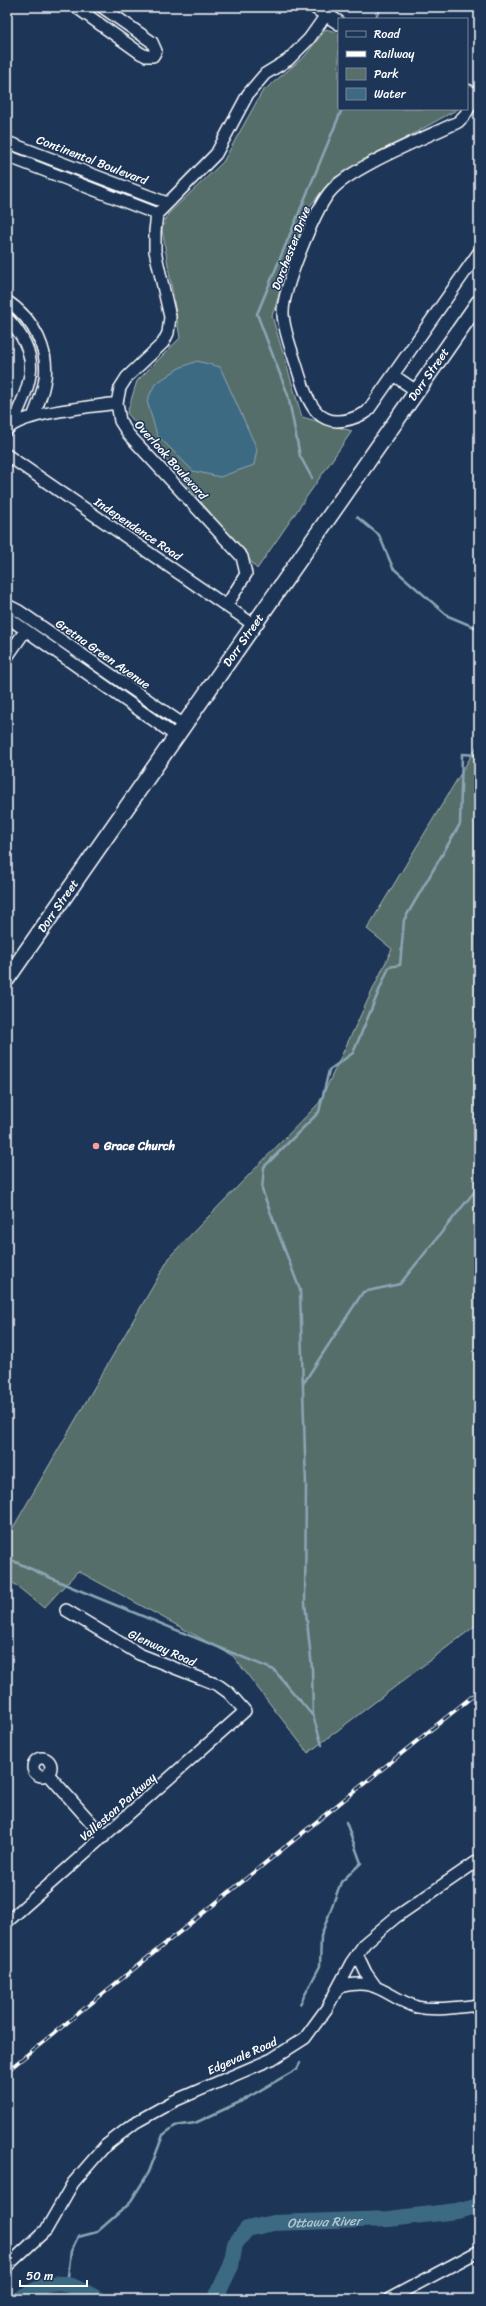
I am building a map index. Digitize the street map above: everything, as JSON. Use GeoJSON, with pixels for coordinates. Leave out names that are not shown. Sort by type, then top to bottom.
{"type":"FeatureCollection","features":[{"type":"Feature","properties":{"kind":"main road","name":"Dorr Street"},"geometry":{"type":"LineString","coordinates":[[7,979],[418,392],[479,302]]}},
{"type":"Feature","properties":{"kind":"street"},"geometry":{"type":"LineString","coordinates":[[76,7],[140,53],[146,56],[153,56],[156,51],[152,42],[102,7]]}},
{"type":"Feature","properties":{"kind":"street"},"geometry":{"type":"LineString","coordinates":[[315,7],[338,22]]}},
{"type":"Feature","properties":{"kind":"street"},"geometry":{"type":"LineString","coordinates":[[9,427],[33,417],[117,403],[120,388],[163,343],[168,333],[170,317],[155,251],[157,214],[216,154],[248,94],[265,74],[288,60],[309,39],[326,15]]}},
{"type":"Feature","properties":{"kind":"street","name":"Dorchester Drive"},"geometry":{"type":"LineString","coordinates":[[468,109],[474,95]]}},
{"type":"Feature","properties":{"kind":"street","name":"Dorchester Drive"},"geometry":{"type":"LineString","coordinates":[[468,110],[465,116],[458,122],[353,173],[329,192],[316,214],[287,289],[283,314],[303,387],[309,404],[317,414],[328,420],[340,422],[353,419],[367,412],[479,252]]}},
{"type":"Feature","properties":{"kind":"street","name":"Continental Boulevard"},"geometry":{"type":"LineString","coordinates":[[7,142],[167,204]]}},
{"type":"Feature","properties":{"kind":"street"},"geometry":{"type":"LineString","coordinates":[[7,156],[157,214]]}},
{"type":"Feature","properties":{"kind":"street"},"geometry":{"type":"LineString","coordinates":[[7,301],[16,307],[33,326],[40,341],[44,355],[46,371],[44,385],[33,417]]}},
{"type":"Feature","properties":{"kind":"street"},"geometry":{"type":"LineString","coordinates":[[7,318],[20,332],[29,349],[32,370],[27,393],[9,427]]}},
{"type":"Feature","properties":{"kind":"street"},"geometry":{"type":"LineString","coordinates":[[393,375],[418,392]]}},
{"type":"Feature","properties":{"kind":"street","name":"Overlook Boulevard"},"geometry":{"type":"LineString","coordinates":[[117,403],[120,421],[129,434],[242,557],[246,574],[227,605]]}},
{"type":"Feature","properties":{"kind":"street","name":"Independence Road"},"geometry":{"type":"LineString","coordinates":[[7,455],[254,625]]}},
{"type":"Feature","properties":{"kind":"street","name":"Gretna Green Avenue"},"geometry":{"type":"LineString","coordinates":[[7,606],[24,614],[40,625],[180,731]]}},
{"type":"Feature","properties":{"kind":"street"},"geometry":{"type":"LineString","coordinates":[[24,614],[25,631]]}},
{"type":"Feature","properties":{"kind":"street"},"geometry":{"type":"LineString","coordinates":[[7,617],[25,631],[180,731]]}},
{"type":"Feature","properties":{"kind":"street"},"geometry":{"type":"LineString","coordinates":[[7,657],[25,631],[40,625]]}},
{"type":"Feature","properties":{"kind":"street","name":"Glenway Road"},"geometry":{"type":"LineString","coordinates":[[66,1610],[139,1654],[218,1685],[230,1693],[245,1711]]}},
{"type":"Feature","properties":{"kind":"street","name":"Valleston Parkway"},"geometry":{"type":"LineString","coordinates":[[7,1922],[245,1711]]}},
{"type":"Feature","properties":{"kind":"street"},"geometry":{"type":"LineString","coordinates":[[48,1774],[104,1837]]}},
{"type":"Feature","properties":{"kind":"street","name":"Edgevale Road"},"geometry":{"type":"LineString","coordinates":[[7,2266],[46,2230],[74,2183],[105,2146],[136,2122],[174,2101],[272,2059],[296,2045],[313,2029],[365,1943],[396,1916],[479,1860]]}},
{"type":"Feature","properties":{"kind":"street"},"geometry":{"type":"LineString","coordinates":[[357,1954],[366,1973],[376,1987]]}},
{"type":"Feature","properties":{"kind":"street"},"geometry":{"type":"LineString","coordinates":[[339,1987],[357,1984],[376,1987],[418,2007],[456,2008],[479,2005]]}},
{"type":"Feature","properties":{"kind":"street"},"geometry":{"type":"LineString","coordinates":[[389,2299],[479,2251]]}},
{"type":"Feature","properties":{"kind":"green space"},"geometry":{"type":"Polygon","coordinates":[[[326,29],[338,33],[338,110],[456,110],[332,179],[309,207],[272,316],[302,417],[352,431],[257,569],[127,413],[137,381],[180,338],[162,229],[168,214],[223,162],[262,92],[305,56],[326,29]]]}},
{"type":"Feature","properties":{"kind":"green space"},"geometry":{"type":"Polygon","coordinates":[[[479,743],[479,1623],[308,1753],[233,1656],[78,1571],[44,1608],[7,1578],[7,1538],[171,1255],[319,1103],[392,949],[367,929],[479,743]]]}},
{"type":"Feature","properties":{"kind":"water"},"geometry":{"type":"Polygon","coordinates":[[[197,361],[220,367],[257,449],[254,465],[220,477],[193,471],[157,435],[147,401],[155,384],[179,368],[197,361]]]}},
{"type":"Feature","properties":{"kind":"waterway"},"geometry":{"type":"LineString","coordinates":[[376,18],[381,7]]}},
{"type":"Feature","properties":{"kind":"waterway"},"geometry":{"type":"LineString","coordinates":[[312,478],[300,456],[288,395],[257,314],[342,110]]}},
{"type":"Feature","properties":{"kind":"waterway"},"geometry":{"type":"LineString","coordinates":[[357,517],[379,535],[393,568],[448,616],[479,629]]}},
{"type":"Feature","properties":{"kind":"waterway"},"geometry":{"type":"LineString","coordinates":[[313,1716],[312,1668],[305,1603],[306,1486],[300,1290],[262,1190],[264,1167],[319,1112],[329,1070],[353,1053],[389,967],[400,965],[404,920],[460,824],[462,754],[479,755]]}},
{"type":"Feature","properties":{"kind":"waterway"},"geometry":{"type":"LineString","coordinates":[[303,1384],[363,1292],[400,1284],[479,1186]]}},
{"type":"Feature","properties":{"kind":"waterway"},"geometry":{"type":"LineString","coordinates":[[7,1555],[9,1559],[69,1586],[274,1670],[313,1716],[322,1745]]}},
{"type":"Feature","properties":{"kind":"waterway"},"geometry":{"type":"LineString","coordinates":[[300,2004],[320,1966],[321,1936],[341,1882],[361,1863],[346,1822]]}},
{"type":"Feature","properties":{"kind":"waterway"},"geometry":{"type":"LineString","coordinates":[[67,2285],[71,2251],[78,2237],[97,2232],[129,2204],[149,2172],[163,2135],[175,2126],[195,2123],[240,2102],[297,2069],[300,2063]]}},
{"type":"Feature","properties":{"kind":"waterway","name":"Ottawa River"},"geometry":{"type":"LineString","coordinates":[[215,2299],[231,2266],[235,2244],[247,2229],[273,2223],[389,2219],[457,2211],[479,2205]]}},
{"type":"Feature","properties":{"kind":"waterway","name":"Ottawa River"},"geometry":{"type":"LineString","coordinates":[[19,2299],[41,2287],[50,2284],[66,2285],[86,2292],[98,2299]]}},
{"type":"Feature","properties":{"kind":"railway"},"geometry":{"type":"LineString","coordinates":[[7,2071],[479,1691]]}},
{"type":"Feature","properties":{"kind":"place","name":"Grace Church"},"geometry":{"type":"Point","coordinates":[96,1146]}}]}
